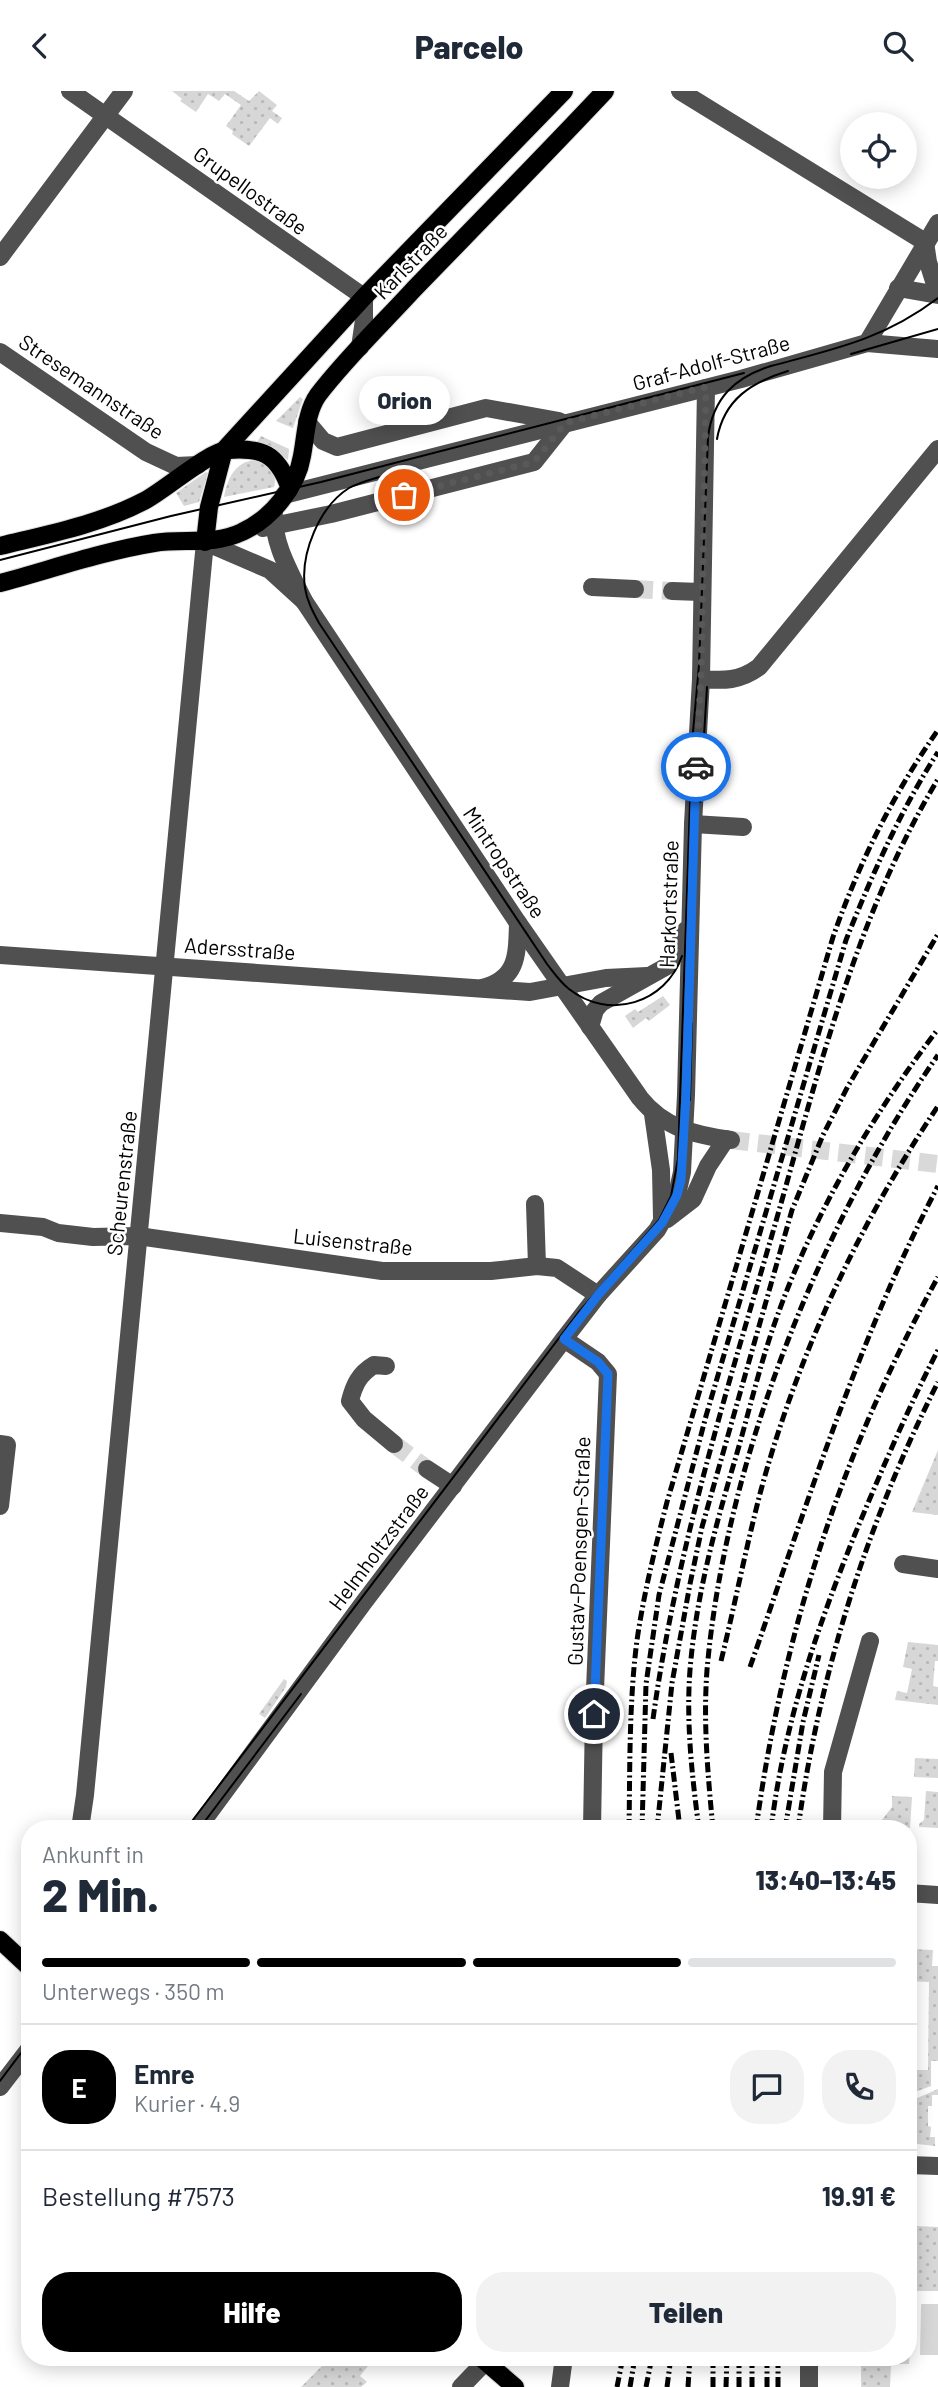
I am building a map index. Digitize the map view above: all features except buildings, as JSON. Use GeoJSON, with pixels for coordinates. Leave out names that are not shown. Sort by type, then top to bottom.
{"type":"FeatureCollection","features":[{"type":"Feature","properties":{"kind":"main road","name":"Karlstraße"},"geometry":{"type":"LineString","coordinates":[[223,450],[364,297],[564,91]]}},
{"type":"Feature","properties":{"kind":"main road","name":"Karlstraße"},"geometry":{"type":"LineString","coordinates":[[280,504],[302,460],[307,422],[316,398],[360,347],[605,91]]}},
{"type":"Feature","properties":{"kind":"main road"},"geometry":{"type":"LineString","coordinates":[[205,542],[211,497],[223,450]]}},
{"type":"Feature","properties":{"kind":"main road"},"geometry":{"type":"LineString","coordinates":[[0,546],[91,523],[144,501],[223,450],[260,451],[279,463],[280,504]]}},
{"type":"Feature","properties":{"kind":"main road","name":"Graf-Adolf-Straße"},"geometry":{"type":"LineString","coordinates":[[0,583],[156,543],[205,542],[243,532],[280,504]]}},
{"type":"Feature","properties":{"kind":"main road"},"geometry":{"type":"LineString","coordinates":[[0,1940],[21,1960]]}},
{"type":"Feature","properties":{"kind":"main road"},"geometry":{"type":"LineString","coordinates":[[491,2366],[515,2387]]}},
{"type":"Feature","properties":{"kind":"street","name":"Grupellostraße"},"geometry":{"type":"LineString","coordinates":[[71,91],[364,297]]}},
{"type":"Feature","properties":{"kind":"street"},"geometry":{"type":"LineString","coordinates":[[0,257],[124,91]]}},
{"type":"Feature","properties":{"kind":"street"},"geometry":{"type":"LineString","coordinates":[[680,91],[925,242],[938,295],[898,288]]}},
{"type":"Feature","properties":{"kind":"street"},"geometry":{"type":"LineString","coordinates":[[938,223],[867,343],[938,349]]}},
{"type":"Feature","properties":{"kind":"street"},"geometry":{"type":"LineString","coordinates":[[360,347],[364,297]]}},
{"type":"Feature","properties":{"kind":"street","name":"Graf-Adolf-Straße"},"geometry":{"type":"LineString","coordinates":[[280,504],[565,423],[867,343]]}},
{"type":"Feature","properties":{"kind":"street","name":"Stresemannstraße"},"geometry":{"type":"LineString","coordinates":[[0,352],[146,452],[176,466],[198,465]]}},
{"type":"Feature","properties":{"kind":"street","name":"Harkortstraße"},"geometry":{"type":"LineString","coordinates":[[684,1130],[701,680],[706,387]]}},
{"type":"Feature","properties":{"kind":"street","name":"Graf-Adolf-Straße"},"geometry":{"type":"LineString","coordinates":[[307,422],[323,441],[337,447],[486,408],[565,423]]}},
{"type":"Feature","properties":{"kind":"street","name":"Graf-Adolf-Straße"},"geometry":{"type":"LineString","coordinates":[[280,504],[341,511],[534,462],[565,423]]}},
{"type":"Feature","properties":{"kind":"street"},"geometry":{"type":"LineString","coordinates":[[701,680],[734,680],[759,667],[938,449]]}},
{"type":"Feature","properties":{"kind":"street","name":"Mintropstraße"},"geometry":{"type":"LineString","coordinates":[[280,504],[282,557],[304,601],[590,1027],[653,1114],[684,1130],[729,1140],[708,1166],[693,1199],[662,1223]]}},
{"type":"Feature","properties":{"kind":"street","name":"Graf-Adolf-Straße"},"geometry":{"type":"LineString","coordinates":[[205,542],[257,563]]}},
{"type":"Feature","properties":{"kind":"street","name":"Scheurenstraße"},"geometry":{"type":"LineString","coordinates":[[81,1820],[205,542]]}},
{"type":"Feature","properties":{"kind":"street","name":"Mintropstraße"},"geometry":{"type":"LineString","coordinates":[[257,563],[275,573],[304,601]]}},
{"type":"Feature","properties":{"kind":"street"},"geometry":{"type":"LineString","coordinates":[[592,587],[635,589]]}},
{"type":"Feature","properties":{"kind":"street"},"geometry":{"type":"LineString","coordinates":[[672,591],[701,592]]}},
{"type":"Feature","properties":{"kind":"street"},"geometry":{"type":"LineString","coordinates":[[694,824],[743,827]]}},
{"type":"Feature","properties":{"kind":"street"},"geometry":{"type":"LineString","coordinates":[[590,1027],[597,1006],[669,965],[691,917]]}},
{"type":"Feature","properties":{"kind":"street","name":"Adersstraße"},"geometry":{"type":"LineString","coordinates":[[476,990],[506,978],[517,950],[518,923]]}},
{"type":"Feature","properties":{"kind":"street","name":"Adersstraße"},"geometry":{"type":"LineString","coordinates":[[0,955],[530,992],[606,978],[647,976]]}},
{"type":"Feature","properties":{"kind":"street"},"geometry":{"type":"LineString","coordinates":[[653,1114],[661,1170],[662,1223]]}},
{"type":"Feature","properties":{"kind":"street"},"geometry":{"type":"LineString","coordinates":[[598,1295],[662,1223],[677,1195],[681,1180],[684,1130]]}},
{"type":"Feature","properties":{"kind":"street"},"geometry":{"type":"LineString","coordinates":[[535,1204],[537,1266]]}},
{"type":"Feature","properties":{"kind":"street","name":"Luisenstraße"},"geometry":{"type":"LineString","coordinates":[[0,1223],[43,1227],[58,1233],[93,1237],[138,1236],[382,1271],[491,1271],[537,1266],[557,1268],[598,1295]]}},
{"type":"Feature","properties":{"kind":"street","name":"Helmholtzstraße"},"geometry":{"type":"LineString","coordinates":[[204,1820],[598,1295]]}},
{"type":"Feature","properties":{"kind":"street","name":"Gustav-Poensgen-Straße"},"geometry":{"type":"LineString","coordinates":[[564,1339],[598,1362],[608,1374],[592,1820]]}},
{"type":"Feature","properties":{"kind":"street"},"geometry":{"type":"LineString","coordinates":[[386,1366],[374,1364],[366,1369],[354,1385],[350,1401],[364,1419],[394,1444]]}},
{"type":"Feature","properties":{"kind":"street"},"geometry":{"type":"LineString","coordinates":[[0,1444],[7,1445],[0,1506]]}},
{"type":"Feature","properties":{"kind":"street"},"geometry":{"type":"LineString","coordinates":[[427,1469],[453,1486]]}},
{"type":"Feature","properties":{"kind":"street"},"geometry":{"type":"LineString","coordinates":[[903,1564],[938,1569]]}},
{"type":"Feature","properties":{"kind":"street"},"geometry":{"type":"LineString","coordinates":[[832,1820],[832,1772],[870,1641]]}},
{"type":"Feature","properties":{"kind":"street"},"geometry":{"type":"LineString","coordinates":[[917,1894],[938,1895]]}},
{"type":"Feature","properties":{"kind":"street"},"geometry":{"type":"LineString","coordinates":[[0,2087],[21,2060]]}},
{"type":"Feature","properties":{"kind":"street"},"geometry":{"type":"LineString","coordinates":[[917,2165],[938,2166]]}},
{"type":"Feature","properties":{"kind":"street"},"geometry":{"type":"LineString","coordinates":[[461,2387],[478,2366]]}},
{"type":"Feature","properties":{"kind":"street"},"geometry":{"type":"LineString","coordinates":[[560,2387],[563,2366]]}},
{"type":"Feature","properties":{"kind":"street"},"geometry":{"type":"LineString","coordinates":[[809,2366],[809,2387]]}},
{"type":"Feature","properties":{"kind":"shaded area"},"geometry":{"type":"Polygon","coordinates":[[[172,91],[234,91],[249,101],[259,91],[277,105],[272,111],[282,118],[278,124],[270,118],[249,146],[226,126],[241,105],[225,94],[219,101],[208,94],[196,112],[180,101],[182,99],[172,91]]]}},
{"type":"Feature","properties":{"kind":"shaded area"},"geometry":{"type":"Polygon","coordinates":[[[300,397],[303,399],[293,428],[276,421],[300,397]]]}},
{"type":"Feature","properties":{"kind":"shaded area"},"geometry":{"type":"Polygon","coordinates":[[[261,436],[289,449],[288,460],[270,446],[257,442],[261,436]]]}},
{"type":"Feature","properties":{"kind":"shaded area"},"geometry":{"type":"Polygon","coordinates":[[[256,460],[271,470],[275,478],[274,487],[224,497],[227,484],[237,467],[256,460]]]}},
{"type":"Feature","properties":{"kind":"shaded area"},"geometry":{"type":"Polygon","coordinates":[[[208,473],[199,502],[184,506],[176,493],[208,473]]]}},
{"type":"Feature","properties":{"kind":"shaded area"},"geometry":{"type":"Polygon","coordinates":[[[663,996],[670,1005],[649,1021],[646,1018],[633,1028],[625,1016],[635,1009],[638,1012],[663,996]]]}},
{"type":"Feature","properties":{"kind":"shaded area"},"geometry":{"type":"Polygon","coordinates":[[[938,1450],[938,1515],[912,1512],[938,1450]]]}},
{"type":"Feature","properties":{"kind":"shaded area"},"geometry":{"type":"Polygon","coordinates":[[[908,1642],[938,1645],[933,1686],[938,1687],[938,1705],[895,1700],[897,1691],[907,1693],[912,1669],[903,1667],[908,1642]]]}},
{"type":"Feature","properties":{"kind":"shaded area"},"geometry":{"type":"Polygon","coordinates":[[[284,1679],[287,1681],[286,1687],[265,1718],[259,1714],[284,1679]]]}},
{"type":"Feature","properties":{"kind":"shaded area"},"geometry":{"type":"Polygon","coordinates":[[[915,1758],[938,1759],[938,1778],[914,1777],[915,1758]]]}},
{"type":"Feature","properties":{"kind":"shaded area"},"geometry":{"type":"Polygon","coordinates":[[[926,1791],[938,1792],[938,1828],[919,1827],[924,1820],[926,1791]]]}},
{"type":"Feature","properties":{"kind":"shaded area"},"geometry":{"type":"Polygon","coordinates":[[[892,1796],[912,1797],[911,1820],[882,1820],[892,1807],[892,1796]]]}},
{"type":"Feature","properties":{"kind":"shaded area"},"geometry":{"type":"Polygon","coordinates":[[[917,1949],[933,1950],[932,1966],[938,1966],[938,2061],[931,2061],[931,2086],[917,2091],[917,2070],[928,2070],[929,1982],[917,1981],[917,1949]]]}},
{"type":"Feature","properties":{"kind":"shaded area"},"geometry":{"type":"Polygon","coordinates":[[[938,2089],[938,2095],[932,2095],[932,2106],[928,2106],[928,2126],[931,2127],[930,2137],[935,2137],[935,2146],[917,2144],[917,2098],[938,2089]]]}},
{"type":"Feature","properties":{"kind":"shaded area"},"geometry":{"type":"Polygon","coordinates":[[[917,2226],[938,2227],[938,2291],[917,2291],[917,2226]]]}},
{"type":"Feature","properties":{"kind":"shaded area"},"geometry":{"type":"Polygon","coordinates":[[[921,2304],[938,2304],[938,2355],[920,2355],[921,2304]]]}},
{"type":"Feature","properties":{"kind":"shaded area"},"geometry":{"type":"Polygon","coordinates":[[[322,2366],[368,2366],[360,2376],[367,2382],[361,2387],[301,2387],[322,2366]]]}},
{"type":"Feature","properties":{"kind":"shaded area"},"geometry":{"type":"Polygon","coordinates":[[[861,2366],[891,2366],[890,2387],[861,2387],[861,2366]]]}},
{"type":"Feature","properties":{"kind":"tunnel"},"geometry":{"type":"LineString","coordinates":[[635,589],[672,591]]}},
{"type":"Feature","properties":{"kind":"tunnel"},"geometry":{"type":"LineString","coordinates":[[731,1140],[938,1164]]}},
{"type":"Feature","properties":{"kind":"tunnel"},"geometry":{"type":"LineString","coordinates":[[394,1444],[427,1469]]}},
{"type":"Feature","properties":{"kind":"tram line"},"geometry":{"type":"LineString","coordinates":[[771,366],[838,348],[878,333],[898,324],[938,298]]}},
{"type":"Feature","properties":{"kind":"tram line"},"geometry":{"type":"LineString","coordinates":[[851,354],[938,329]]}},
{"type":"Feature","properties":{"kind":"tram line"},"geometry":{"type":"LineString","coordinates":[[193,1820],[578,1313],[659,1220],[671,1196],[678,1159],[692,743],[699,665],[708,437],[715,411],[728,391],[747,376],[771,366]]}},
{"type":"Feature","properties":{"kind":"tram line"},"geometry":{"type":"LineString","coordinates":[[717,439],[726,413],[742,394],[763,381],[788,371]]}},
{"type":"Feature","properties":{"kind":"tram line"},"geometry":{"type":"LineString","coordinates":[[0,560],[171,516],[321,482],[744,373]]}},
{"type":"Feature","properties":{"kind":"tram line"},"geometry":{"type":"LineString","coordinates":[[379,477],[352,486],[338,496],[314,532],[304,575],[307,597],[319,623],[547,964],[566,986],[585,999],[601,1004],[635,1002],[650,996],[663,985],[682,956]]}},
{"type":"Feature","properties":{"kind":"tram line"},"geometry":{"type":"LineString","coordinates":[[700,802],[707,687]]}},
{"type":"Feature","properties":{"kind":"tram line"},"geometry":{"type":"LineString","coordinates":[[690,1100],[692,1023]]}},
{"type":"Feature","properties":{"kind":"tram line"},"geometry":{"type":"LineString","coordinates":[[206,1820],[301,1694]]}},
{"type":"Feature","properties":{"kind":"tram line"},"geometry":{"type":"LineString","coordinates":[[0,1934],[21,1954]]}},
{"type":"Feature","properties":{"kind":"tram line"},"geometry":{"type":"LineString","coordinates":[[0,2081],[21,2053]]}},
{"type":"Feature","properties":{"kind":"tram line"},"geometry":{"type":"LineString","coordinates":[[484,2366],[509,2387]]}},
{"type":"Feature","properties":{"kind":"railway"},"geometry":{"type":"LineString","coordinates":[[629,1820],[634,1663],[643,1605],[667,1502],[833,937],[878,830],[906,779],[938,730]]}},
{"type":"Feature","properties":{"kind":"railway"},"geometry":{"type":"LineString","coordinates":[[642,1820],[646,1684],[659,1595],[706,1416],[846,940],[888,844],[911,797],[938,752]]}},
{"type":"Feature","properties":{"kind":"railway"},"geometry":{"type":"LineString","coordinates":[[653,1719],[675,1595],[704,1472],[823,1055],[861,941],[909,832],[938,779]]}},
{"type":"Feature","properties":{"kind":"railway"},"geometry":{"type":"LineString","coordinates":[[658,1820],[672,1683],[702,1527],[792,1210],[823,1135],[848,1086],[938,934]]}},
{"type":"Feature","properties":{"kind":"railway"},"geometry":{"type":"LineString","coordinates":[[698,1820],[689,1730],[693,1642],[714,1533],[765,1354],[801,1258],[840,1178],[887,1101],[938,1029]]}},
{"type":"Feature","properties":{"kind":"railway"},"geometry":{"type":"LineString","coordinates":[[712,1820],[706,1730],[707,1670],[717,1591],[734,1511],[757,1430],[785,1349],[817,1270],[854,1194],[895,1122],[938,1055]]}},
{"type":"Feature","properties":{"kind":"railway"},"geometry":{"type":"LineString","coordinates":[[721,1661],[761,1490],[776,1439],[812,1340],[857,1243],[938,1106]]}},
{"type":"Feature","properties":{"kind":"railway"},"geometry":{"type":"LineString","coordinates":[[750,1667],[858,1363],[909,1244],[938,1186]]}},
{"type":"Feature","properties":{"kind":"railway"},"geometry":{"type":"LineString","coordinates":[[757,1820],[782,1684],[821,1544],[873,1409],[938,1277]]}},
{"type":"Feature","properties":{"kind":"railway"},"geometry":{"type":"LineString","coordinates":[[772,1820],[793,1715],[827,1606],[885,1464],[938,1350]]}},
{"type":"Feature","properties":{"kind":"railway"},"geometry":{"type":"LineString","coordinates":[[799,1820],[819,1713],[850,1599],[890,1489],[938,1382]]}},
{"type":"Feature","properties":{"kind":"railway"},"geometry":{"type":"LineString","coordinates":[[787,1820],[803,1722],[819,1655]]}},
{"type":"Feature","properties":{"kind":"railway"},"geometry":{"type":"LineString","coordinates":[[671,1753],[679,1820]]}},
{"type":"Feature","properties":{"kind":"railway"},"geometry":{"type":"LineString","coordinates":[[617,2387],[621,2366]]}},
{"type":"Feature","properties":{"kind":"railway"},"geometry":{"type":"LineString","coordinates":[[630,2387],[634,2366]]}},
{"type":"Feature","properties":{"kind":"railway"},"geometry":{"type":"LineString","coordinates":[[646,2387],[650,2366]]}},
{"type":"Feature","properties":{"kind":"railway"},"geometry":{"type":"LineString","coordinates":[[667,2387],[670,2366]]}},
{"type":"Feature","properties":{"kind":"railway"},"geometry":{"type":"LineString","coordinates":[[688,2387],[689,2366]]}},
{"type":"Feature","properties":{"kind":"railway"},"geometry":{"type":"LineString","coordinates":[[713,2366],[713,2387]]}},
{"type":"Feature","properties":{"kind":"railway"},"geometry":{"type":"LineString","coordinates":[[726,2387],[727,2366]]}},
{"type":"Feature","properties":{"kind":"railway"},"geometry":{"type":"LineString","coordinates":[[739,2366],[739,2387]]}},
{"type":"Feature","properties":{"kind":"railway"},"geometry":{"type":"LineString","coordinates":[[752,2366],[752,2387]]}},
{"type":"Feature","properties":{"kind":"railway"},"geometry":{"type":"LineString","coordinates":[[767,2366],[767,2387]]}},
{"type":"Feature","properties":{"kind":"railway"},"geometry":{"type":"LineString","coordinates":[[778,2366],[778,2387]]}},
{"type":"Feature","properties":{"kind":"way so far"},"geometry":{"type":"LineString","coordinates":[[404,495],[534,462],[565,423],[706,387],[701,680],[696,767]]}},
{"type":"Feature","properties":{"kind":"place","name":"Orion"},"geometry":{"type":"Point","coordinates":[404,495]}},
{"type":"Feature","properties":{"kind":"route"},"geometry":{"type":"LineString","coordinates":[[594,1714],[608,1374],[598,1362],[564,1339],[598,1295],[662,1223],[677,1195],[681,1180],[696,767]]}}]}
